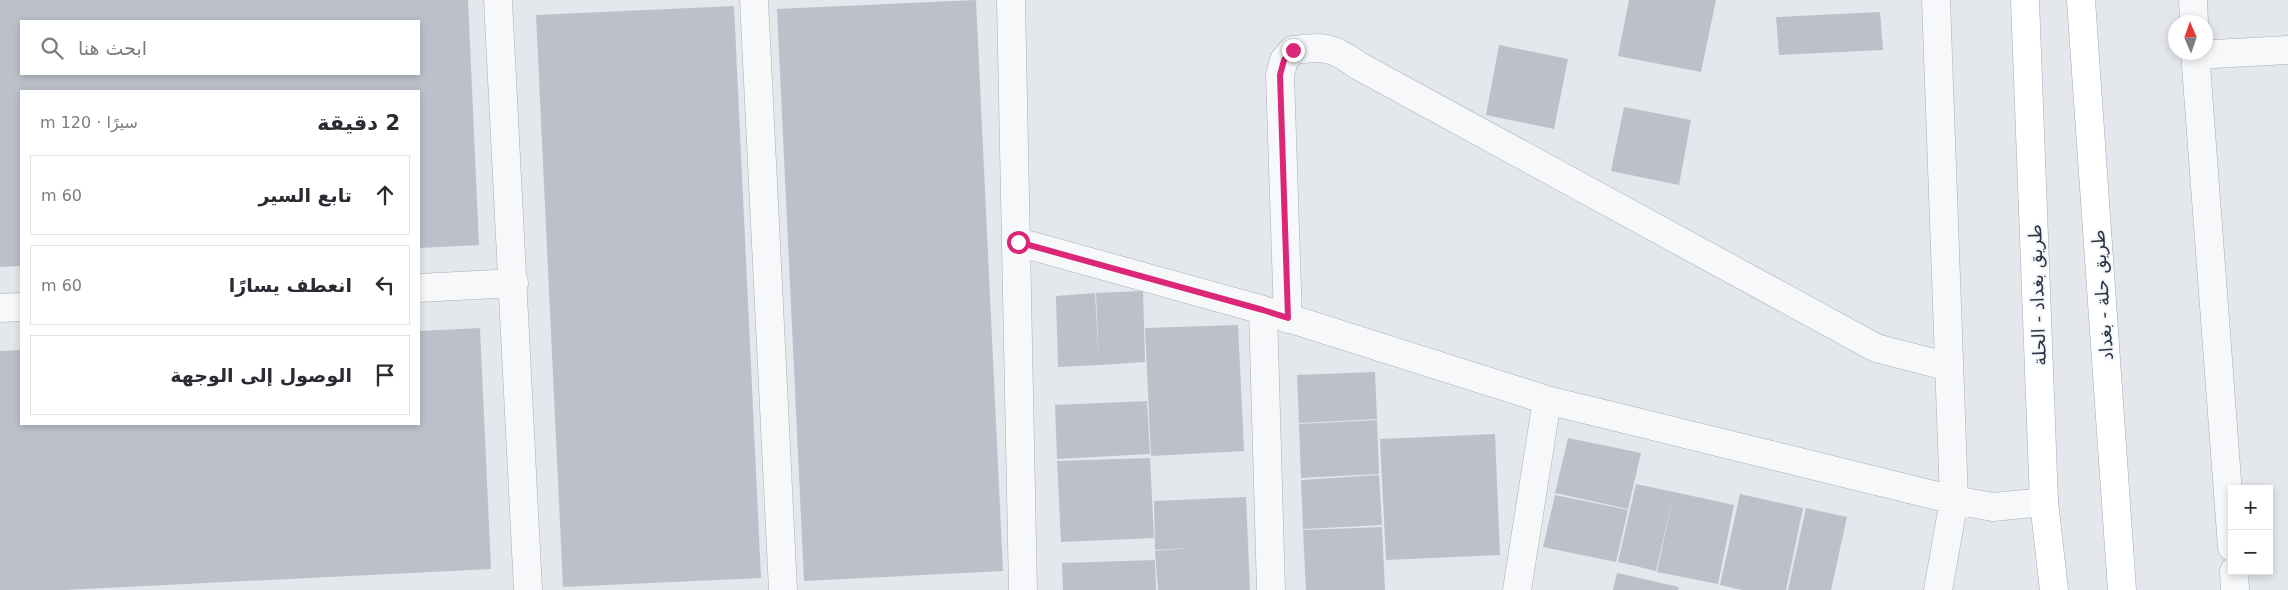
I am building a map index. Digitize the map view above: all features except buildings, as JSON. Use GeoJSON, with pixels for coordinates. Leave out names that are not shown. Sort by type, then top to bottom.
{"type":"FeatureCollection","features":[{"type":"Feature","properties":{"kind":"main road","name":"طريق بغداد - الحلة"},"geometry":{"type":"LineString","coordinates":[[2026,0],[2044,502],[2054,590]]}},
{"type":"Feature","properties":{"kind":"main road","name":"طريق حلة - بغداد"},"geometry":{"type":"LineString","coordinates":[[2081,0],[2122,590]]}},
{"type":"Feature","properties":{"kind":"street"},"geometry":{"type":"LineString","coordinates":[[498,0],[514,284],[528,590]]}},
{"type":"Feature","properties":{"kind":"street"},"geometry":{"type":"LineString","coordinates":[[754,0],[783,590]]}},
{"type":"Feature","properties":{"kind":"street"},"geometry":{"type":"LineString","coordinates":[[1011,0],[1018,242],[1023,590]]}},
{"type":"Feature","properties":{"kind":"street"},"geometry":{"type":"LineString","coordinates":[[1936,0],[1954,500],[1938,590]]}},
{"type":"Feature","properties":{"kind":"street"},"geometry":{"type":"LineString","coordinates":[[2193,0],[2194,15]]}},
{"type":"Feature","properties":{"kind":"street"},"geometry":{"type":"LineString","coordinates":[[1271,590],[1280,75],[1284,60],[1293,50],[1315,47],[1335,50],[1359,66],[1876,348],[1949,367]]}},
{"type":"Feature","properties":{"kind":"street"},"geometry":{"type":"LineString","coordinates":[[2213,53],[2288,50]]}},
{"type":"Feature","properties":{"kind":"street"},"geometry":{"type":"LineString","coordinates":[[2195,60],[2231,530]]}},
{"type":"Feature","properties":{"kind":"street"},"geometry":{"type":"LineString","coordinates":[[1018,242],[1275,314],[1547,400],[1954,500],[1993,507],[2044,502]]}},
{"type":"Feature","properties":{"kind":"street"},"geometry":{"type":"LineString","coordinates":[[420,288],[514,284]]}},
{"type":"Feature","properties":{"kind":"street"},"geometry":{"type":"LineString","coordinates":[[0,308],[20,307]]}},
{"type":"Feature","properties":{"kind":"street"},"geometry":{"type":"LineString","coordinates":[[1517,590],[1547,400]]}},
{"type":"Feature","properties":{"kind":"street"},"geometry":{"type":"LineString","coordinates":[[2234,575],[2235,590]]}},
{"type":"Feature","properties":{"kind":"route"},"geometry":{"type":"LineString","coordinates":[[1018,242],[1288,318],[1280,75],[1284,60],[1293,50]]}}]}
